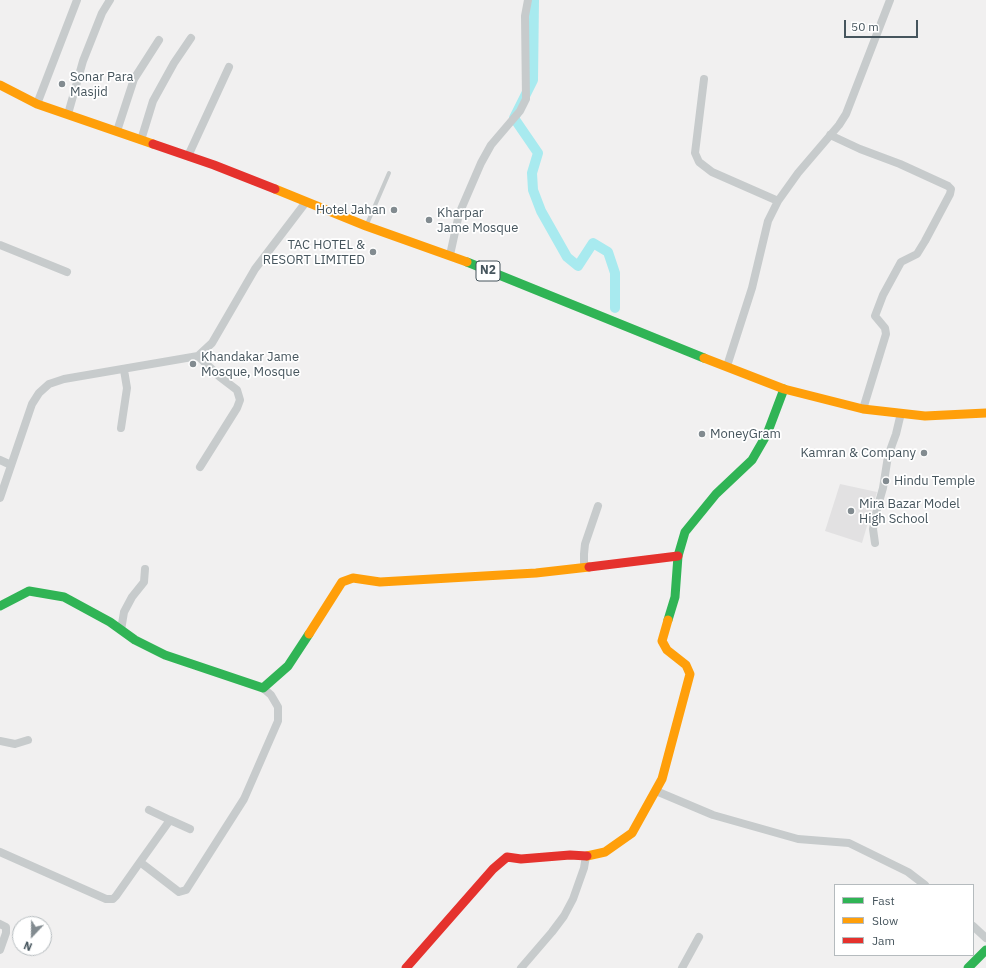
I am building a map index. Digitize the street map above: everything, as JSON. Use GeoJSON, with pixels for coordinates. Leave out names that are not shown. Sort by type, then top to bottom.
{"type":"FeatureCollection","features":[{"type":"Feature","properties":{"kind":"main road","name":"N2"},"geometry":{"type":"LineString","coordinates":[[0,85],[37,104],[214,165],[366,226],[450,256],[680,349],[784,389],[863,409],[925,416],[986,413]]}},
{"type":"Feature","properties":{"kind":"main road"},"geometry":{"type":"LineString","coordinates":[[406,968],[494,869],[507,857],[521,859],[570,855],[586,856],[605,852],[632,833],[662,779],[690,674],[686,665],[667,650],[662,641],[675,597],[678,556],[685,532],[716,494],[752,460],[767,434],[784,389]]}},
{"type":"Feature","properties":{"kind":"main road"},"geometry":{"type":"LineString","coordinates":[[0,606],[29,591],[64,596],[110,622],[135,640],[164,655],[263,688],[288,666],[342,582],[353,578],[380,582],[536,573],[678,556]]}},
{"type":"Feature","properties":{"kind":"main road"},"geometry":{"type":"LineString","coordinates":[[968,968],[986,950]]}},
{"type":"Feature","properties":{"kind":"street"},"geometry":{"type":"LineString","coordinates":[[37,104],[77,0]]}},
{"type":"Feature","properties":{"kind":"street"},"geometry":{"type":"LineString","coordinates":[[68,114],[83,61],[102,13],[110,0]]}},
{"type":"Feature","properties":{"kind":"street"},"geometry":{"type":"LineString","coordinates":[[450,256],[459,214],[481,163],[491,145],[520,111],[526,100],[525,16],[528,0]]}},
{"type":"Feature","properties":{"kind":"street"},"geometry":{"type":"LineString","coordinates":[[727,366],[752,288],[768,221],[778,201],[798,173],[839,125],[846,114],[890,0]]}},
{"type":"Feature","properties":{"kind":"street"},"geometry":{"type":"LineString","coordinates":[[141,140],[153,101],[174,63],[191,38]]}},
{"type":"Feature","properties":{"kind":"street"},"geometry":{"type":"LineString","coordinates":[[117,131],[134,79],[159,40]]}},
{"type":"Feature","properties":{"kind":"street"},"geometry":{"type":"LineString","coordinates":[[188,156],[229,67]]}},
{"type":"Feature","properties":{"kind":"street"},"geometry":{"type":"LineString","coordinates":[[704,79],[695,153],[699,162],[712,172],[778,201]]}},
{"type":"Feature","properties":{"kind":"street"},"geometry":{"type":"LineString","coordinates":[[830,135],[860,149],[900,164],[948,186],[951,189],[950,194],[917,254],[901,262],[883,296],[875,316],[885,328],[886,334],[863,409]]}},
{"type":"Feature","properties":{"kind":"street"},"geometry":{"type":"LineString","coordinates":[[0,498],[32,404],[39,393],[49,384],[64,379],[124,370],[198,356],[212,343],[254,269],[306,202]]}},
{"type":"Feature","properties":{"kind":"street"},"geometry":{"type":"LineString","coordinates":[[0,244],[67,272]]}},
{"type":"Feature","properties":{"kind":"street"},"geometry":{"type":"LineString","coordinates":[[198,356],[220,377],[237,390],[240,400],[237,408],[200,467]]}},
{"type":"Feature","properties":{"kind":"street"},"geometry":{"type":"LineString","coordinates":[[121,428],[127,388],[124,370]]}},
{"type":"Feature","properties":{"kind":"street"},"geometry":{"type":"LineString","coordinates":[[875,543],[873,529],[876,510],[883,488],[888,456],[896,434],[901,413]]}},
{"type":"Feature","properties":{"kind":"street"},"geometry":{"type":"LineString","coordinates":[[0,460],[11,465]]}},
{"type":"Feature","properties":{"kind":"street"},"geometry":{"type":"LineString","coordinates":[[584,567],[585,544],[598,506]]}},
{"type":"Feature","properties":{"kind":"street"},"geometry":{"type":"LineString","coordinates":[[120,630],[124,612],[132,597],[144,582],[145,569]]}},
{"type":"Feature","properties":{"kind":"street"},"geometry":{"type":"LineString","coordinates":[[140,862],[179,892],[186,890],[244,799],[278,721],[278,707],[271,695],[263,688]]}},
{"type":"Feature","properties":{"kind":"street"},"geometry":{"type":"LineString","coordinates":[[0,741],[15,744],[28,740]]}},
{"type":"Feature","properties":{"kind":"street"},"geometry":{"type":"LineString","coordinates":[[656,791],[713,814],[798,839],[849,843],[908,872],[924,884]]}},
{"type":"Feature","properties":{"kind":"street"},"geometry":{"type":"LineString","coordinates":[[149,810],[190,829]]}},
{"type":"Feature","properties":{"kind":"street"},"geometry":{"type":"LineString","coordinates":[[0,852],[106,899],[113,899],[170,820]]}},
{"type":"Feature","properties":{"kind":"street"},"geometry":{"type":"LineString","coordinates":[[521,968],[564,916],[573,899],[584,868],[586,856]]}},
{"type":"Feature","properties":{"kind":"street"},"geometry":{"type":"LineString","coordinates":[[0,924],[6,927],[6,933],[0,950]]}},
{"type":"Feature","properties":{"kind":"street"},"geometry":{"type":"LineString","coordinates":[[974,927],[986,938]]}},
{"type":"Feature","properties":{"kind":"street"},"geometry":{"type":"LineString","coordinates":[[682,968],[699,937]]}},
{"type":"Feature","properties":{"kind":"lane"},"geometry":{"type":"LineString","coordinates":[[366,226],[389,173]]}},
{"type":"Feature","properties":{"kind":"shaded area","name":"Mira Bazar Model High School"},"geometry":{"type":"Polygon","coordinates":[[[840,484],[877,492],[862,543],[825,531],[840,484]]]}},
{"type":"Feature","properties":{"kind":"waterway"},"geometry":{"type":"LineString","coordinates":[[534,0],[533,80],[514,118],[538,153],[532,173],[533,190],[541,211],[567,257],[578,266],[593,243],[608,252],[615,273],[615,308]]}},
{"type":"Feature","properties":{"kind":"traffic: fast"},"geometry":{"type":"LineString","coordinates":[[467,262],[704,358]]}},
{"type":"Feature","properties":{"kind":"traffic: fast"},"geometry":{"type":"LineString","coordinates":[[668,620],[675,597],[678,556],[685,532],[716,494],[752,460],[767,434],[784,389]]}},
{"type":"Feature","properties":{"kind":"traffic: fast"},"geometry":{"type":"LineString","coordinates":[[0,606],[29,591],[64,597],[110,622],[135,640],[165,655],[263,688],[288,666],[309,634]]}},
{"type":"Feature","properties":{"kind":"traffic: fast"},"geometry":{"type":"LineString","coordinates":[[968,968],[986,950]]}},
{"type":"Feature","properties":{"kind":"traffic: slow"},"geometry":{"type":"LineString","coordinates":[[0,85],[37,104],[153,144]]}},
{"type":"Feature","properties":{"kind":"traffic: slow"},"geometry":{"type":"LineString","coordinates":[[275,189],[366,226],[467,262]]}},
{"type":"Feature","properties":{"kind":"traffic: slow"},"geometry":{"type":"LineString","coordinates":[[704,358],[784,389],[863,409],[925,416],[986,413]]}},
{"type":"Feature","properties":{"kind":"traffic: slow"},"geometry":{"type":"LineString","coordinates":[[309,634],[342,582],[353,578],[380,582],[536,573],[589,567]]}},
{"type":"Feature","properties":{"kind":"traffic: slow"},"geometry":{"type":"LineString","coordinates":[[587,856],[605,852],[632,833],[662,779],[690,674],[686,665],[667,650],[662,641],[668,620]]}},
{"type":"Feature","properties":{"kind":"traffic: jam"},"geometry":{"type":"LineString","coordinates":[[153,144],[214,165],[275,189]]}},
{"type":"Feature","properties":{"kind":"traffic: jam"},"geometry":{"type":"LineString","coordinates":[[589,567],[678,556]]}},
{"type":"Feature","properties":{"kind":"traffic: jam"},"geometry":{"type":"LineString","coordinates":[[406,968],[493,869],[507,857],[521,859],[570,855],[587,856]]}},
{"type":"Feature","properties":{"kind":"place","name":"Sonar Para Masjid"},"geometry":{"type":"Point","coordinates":[62,84]}},
{"type":"Feature","properties":{"kind":"place","name":"Hotel Jahan"},"geometry":{"type":"Point","coordinates":[394,210]}},
{"type":"Feature","properties":{"kind":"place","name":"Kharpar Jame Mosque"},"geometry":{"type":"Point","coordinates":[429,220]}},
{"type":"Feature","properties":{"kind":"place","name":"TAC HOTEL & RESORT LIMITED"},"geometry":{"type":"Point","coordinates":[373,252]}},
{"type":"Feature","properties":{"kind":"place","name":"Khandakar Jame Mosque, Mosque"},"geometry":{"type":"Point","coordinates":[193,364]}},
{"type":"Feature","properties":{"kind":"place","name":"MoneyGram"},"geometry":{"type":"Point","coordinates":[702,434]}},
{"type":"Feature","properties":{"kind":"place","name":"Kamran & Company"},"geometry":{"type":"Point","coordinates":[924,453]}},
{"type":"Feature","properties":{"kind":"place","name":"Hindu Temple"},"geometry":{"type":"Point","coordinates":[886,481]}},
{"type":"Feature","properties":{"kind":"place","name":"Mira Bazar Model High School"},"geometry":{"type":"Point","coordinates":[851,511]}}]}
